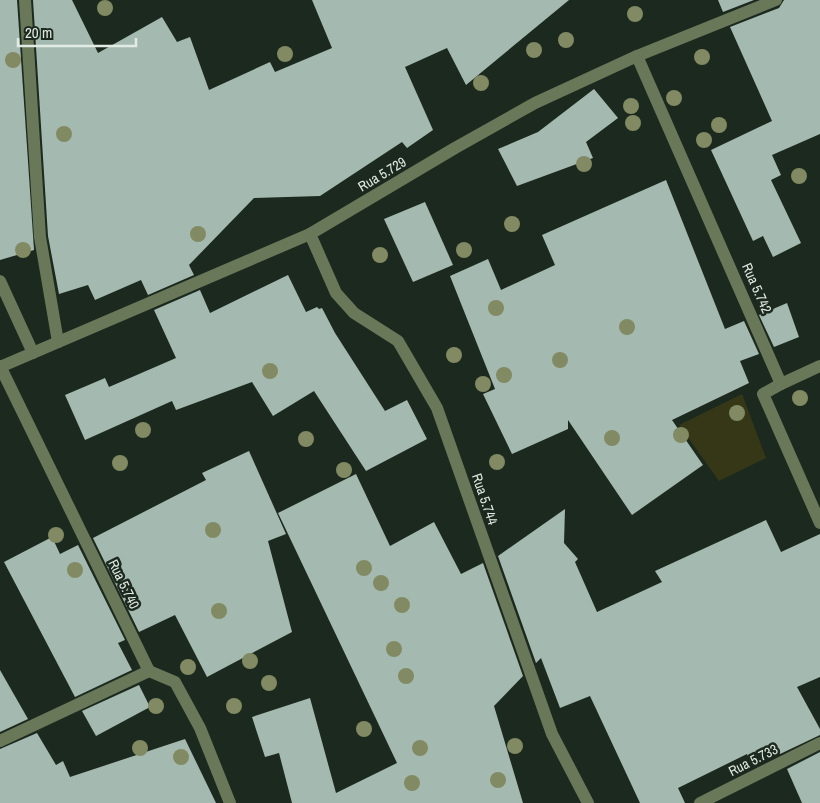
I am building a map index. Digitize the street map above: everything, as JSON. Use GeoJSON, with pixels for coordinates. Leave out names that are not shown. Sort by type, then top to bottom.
{"type":"FeatureCollection","features":[{"type":"Feature","properties":{"kind":"street"},"geometry":{"type":"LineString","coordinates":[[25,0],[40,237],[58,342]]}},
{"type":"Feature","properties":{"kind":"street","name":"Rua 5.729"},"geometry":{"type":"LineString","coordinates":[[0,366],[310,234],[535,103],[638,56],[776,0]]}},
{"type":"Feature","properties":{"kind":"street","name":"Rua 5.742"},"geometry":{"type":"LineString","coordinates":[[638,56],[781,384]]}},
{"type":"Feature","properties":{"kind":"street","name":"Rua 5.744"},"geometry":{"type":"LineString","coordinates":[[310,234],[336,293],[354,313],[398,341],[437,408],[552,734],[588,803]]}},
{"type":"Feature","properties":{"kind":"street"},"geometry":{"type":"LineString","coordinates":[[0,281],[33,353]]}},
{"type":"Feature","properties":{"kind":"street","name":"Rua 5.740"},"geometry":{"type":"LineString","coordinates":[[0,366],[149,671]]}},
{"type":"Feature","properties":{"kind":"street"},"geometry":{"type":"LineString","coordinates":[[820,366],[763,394],[820,523]]}},
{"type":"Feature","properties":{"kind":"street"},"geometry":{"type":"LineString","coordinates":[[0,741],[149,671],[175,682],[200,728],[230,803]]}},
{"type":"Feature","properties":{"kind":"street","name":"Rua 5.733"},"geometry":{"type":"LineString","coordinates":[[700,803],[820,743]]}},
{"type":"Feature","properties":{"kind":"green space"},"geometry":{"type":"Polygon","coordinates":[[[742,394],[766,458],[719,481],[679,425],[742,394]]]}},
{"type":"Feature","properties":{"kind":"building"},"geometry":{"type":"Polygon","coordinates":[[[0,0],[17,0],[34,250],[0,260],[0,0]]]}},
{"type":"Feature","properties":{"kind":"building"},"geometry":{"type":"Polygon","coordinates":[[[33,0],[72,0],[98,53],[162,17],[177,42],[190,37],[209,90],[270,62],[275,72],[332,48],[312,0],[569,0],[466,85],[447,48],[405,67],[433,130],[407,148],[402,142],[320,196],[254,198],[189,265],[194,275],[148,295],[141,280],[95,300],[88,285],[59,294],[48,236],[33,0]]]}},
{"type":"Feature","properties":{"kind":"building"},"geometry":{"type":"Polygon","coordinates":[[[718,0],[754,0],[723,12],[718,0]]]}},
{"type":"Feature","properties":{"kind":"building"},"geometry":{"type":"Polygon","coordinates":[[[784,0],[820,0],[820,134],[772,155],[781,175],[771,180],[801,243],[773,257],[763,236],[753,241],[711,150],[772,121],[730,27],[779,8],[784,0]]]}},
{"type":"Feature","properties":{"kind":"building"},"geometry":{"type":"Polygon","coordinates":[[[594,89],[618,118],[586,142],[593,158],[517,186],[498,149],[538,132],[594,89]]]}},
{"type":"Feature","properties":{"kind":"building"},"geometry":{"type":"Polygon","coordinates":[[[666,180],[725,329],[744,321],[759,354],[740,361],[749,383],[672,420],[703,465],[632,515],[568,420],[568,429],[512,454],[483,394],[495,389],[450,276],[488,259],[501,290],[555,265],[542,235],[666,180]]]}},
{"type":"Feature","properties":{"kind":"building"},"geometry":{"type":"Polygon","coordinates":[[[425,202],[453,265],[413,282],[384,219],[425,202]]]}},
{"type":"Feature","properties":{"kind":"building"},"geometry":{"type":"Polygon","coordinates":[[[288,275],[306,312],[317,307],[319,309],[322,308],[335,333],[385,411],[407,400],[427,439],[366,471],[314,391],[273,416],[252,382],[176,410],[172,401],[85,440],[65,395],[105,378],[109,387],[176,358],[154,310],[200,290],[210,313],[288,275]]]}},
{"type":"Feature","properties":{"kind":"building"},"geometry":{"type":"Polygon","coordinates":[[[787,303],[799,337],[774,347],[759,315],[787,303]]]}},
{"type":"Feature","properties":{"kind":"building"},"geometry":{"type":"Polygon","coordinates":[[[249,451],[286,534],[268,541],[292,632],[207,677],[175,615],[139,632],[93,538],[206,480],[202,473],[249,451]]]}},
{"type":"Feature","properties":{"kind":"building"},"geometry":{"type":"Polygon","coordinates":[[[356,474],[390,546],[434,522],[461,574],[483,563],[523,676],[494,706],[523,803],[292,803],[279,753],[265,757],[252,717],[310,698],[336,793],[397,763],[278,513],[356,474]]]}},
{"type":"Feature","properties":{"kind":"building"},"geometry":{"type":"Polygon","coordinates":[[[565,509],[564,543],[578,559],[575,562],[597,612],[662,582],[655,571],[766,520],[781,552],[820,534],[820,677],[797,687],[820,729],[820,735],[780,754],[776,747],[749,759],[747,754],[678,788],[685,803],[640,803],[590,696],[560,708],[541,658],[536,663],[498,556],[565,509]]]}},
{"type":"Feature","properties":{"kind":"building"},"geometry":{"type":"Polygon","coordinates":[[[52,537],[60,554],[78,545],[125,640],[118,643],[132,670],[75,697],[4,562],[52,537]]]}},
{"type":"Feature","properties":{"kind":"building"},"geometry":{"type":"Polygon","coordinates":[[[0,670],[28,719],[0,732],[0,670]]]}},
{"type":"Feature","properties":{"kind":"building"},"geometry":{"type":"Polygon","coordinates":[[[139,685],[150,707],[96,736],[82,711],[139,685]]]}},
{"type":"Feature","properties":{"kind":"building"},"geometry":{"type":"Polygon","coordinates":[[[37,733],[56,765],[63,761],[70,777],[185,739],[216,803],[0,803],[0,749],[37,733]]]}},
{"type":"Feature","properties":{"kind":"building"},"geometry":{"type":"Polygon","coordinates":[[[820,752],[820,803],[802,803],[787,769],[820,752]]]}}]}
